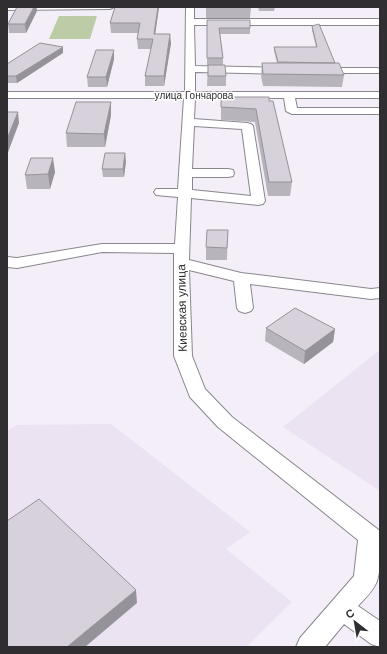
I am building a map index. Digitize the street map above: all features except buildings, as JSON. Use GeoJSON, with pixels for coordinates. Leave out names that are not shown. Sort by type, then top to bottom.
{"type":"FeatureCollection","features":[{"type":"Feature","properties":{"kind":"street"},"geometry":{"type":"LineString","coordinates":[[7,8],[110,7]]}},
{"type":"Feature","properties":{"kind":"street"},"geometry":{"type":"LineString","coordinates":[[190,15],[380,22]]}},
{"type":"Feature","properties":{"kind":"street","name":"Киевская улица"},"geometry":{"type":"LineString","coordinates":[[190,15],[190,95],[186,192],[181,256],[183,356],[198,392],[225,422],[375,541]]}},
{"type":"Feature","properties":{"kind":"street"},"geometry":{"type":"LineString","coordinates":[[190,69],[292,71]]}},
{"type":"Feature","properties":{"kind":"street"},"geometry":{"type":"LineString","coordinates":[[308,71],[377,71]]}},
{"type":"Feature","properties":{"kind":"street","name":"улица Гончарова"},"geometry":{"type":"LineString","coordinates":[[7,94],[380,95]]}},
{"type":"Feature","properties":{"kind":"street"},"geometry":{"type":"LineString","coordinates":[[289,95],[292,111],[380,111]]}},
{"type":"Feature","properties":{"kind":"street"},"geometry":{"type":"LineString","coordinates":[[161,192],[186,192],[258,201],[247,126],[188,122]]}},
{"type":"Feature","properties":{"kind":"street"},"geometry":{"type":"LineString","coordinates":[[186,173],[228,173]]}},
{"type":"Feature","properties":{"kind":"street"},"geometry":{"type":"LineString","coordinates":[[7,262],[17,263],[102,248],[181,256],[241,278],[371,294],[380,293]]}},
{"type":"Feature","properties":{"kind":"street"},"geometry":{"type":"LineString","coordinates":[[241,278],[245,308]]}},
{"type":"Feature","properties":{"kind":"street"},"geometry":{"type":"LineString","coordinates":[[309,647],[365,580],[375,541]]}},
{"type":"Feature","properties":{"kind":"street"},"geometry":{"type":"LineString","coordinates":[[342,608],[380,636]]}},
{"type":"Feature","properties":{"kind":"shaded area"},"geometry":{"type":"Polygon","coordinates":[[[380,350],[380,491],[283,427],[380,350]]]}},
{"type":"Feature","properties":{"kind":"shaded area"},"geometry":{"type":"Polygon","coordinates":[[[111,424],[250,532],[226,549],[292,602],[246,647],[7,647],[7,431],[17,425],[111,424]]]}},
{"type":"Feature","properties":{"kind":"green space"},"geometry":{"type":"Polygon","coordinates":[[[59,16],[97,16],[90,39],[49,39],[59,16]]]}}]}
